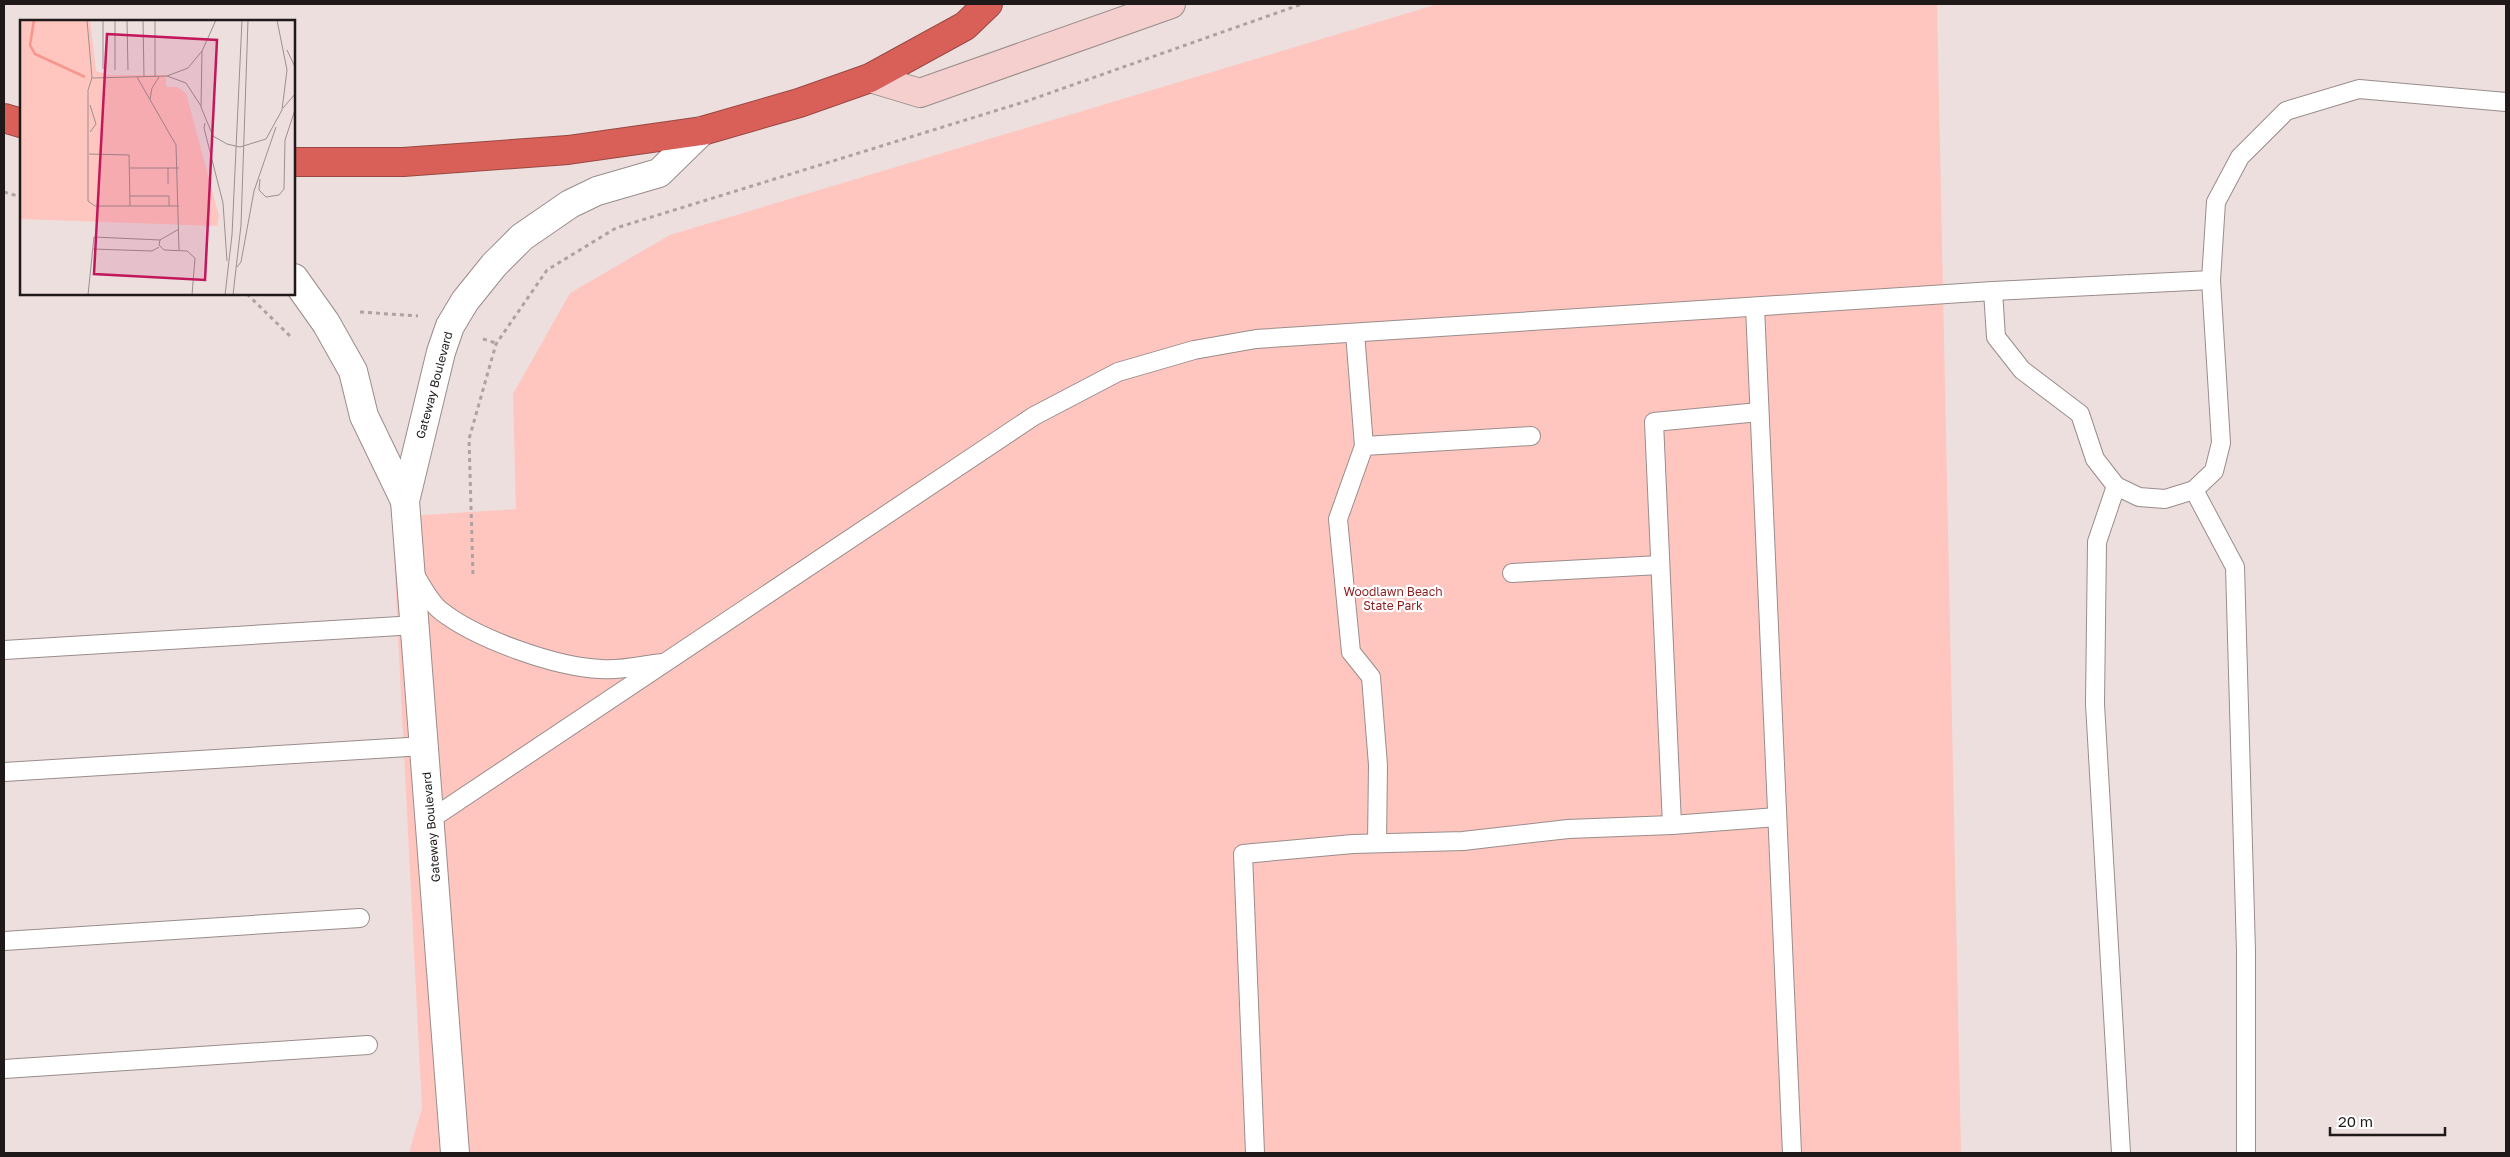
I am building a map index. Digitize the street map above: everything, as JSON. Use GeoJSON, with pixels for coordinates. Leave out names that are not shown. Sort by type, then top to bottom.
{"type":"FeatureCollection","features":[{"type":"Feature","properties":{"kind":"highway"},"geometry":{"type":"LineString","coordinates":[[295,162],[403,162],[559,151],[702,131],[799,103],[870,78],[965,26],[988,4]]}},
{"type":"Feature","properties":{"kind":"highway"},"geometry":{"type":"LineString","coordinates":[[4,118],[20,124]]}},
{"type":"Feature","properties":{"kind":"main road"},"geometry":{"type":"LineString","coordinates":[[870,78],[920,94],[1171,4]]}},
{"type":"Feature","properties":{"kind":"street","name":"Gateway Boulevard"},"geometry":{"type":"LineString","coordinates":[[455,1153],[412,570],[405,501],[441,352],[450,326],[465,301],[494,266],[522,237],[570,204],[597,191],[659,173],[702,131]]}},
{"type":"Feature","properties":{"kind":"street","name":"Gateway Boulevard"},"geometry":{"type":"LineString","coordinates":[[295,279],[326,323],[353,371],[364,416],[405,501]]}},
{"type":"Feature","properties":{"kind":"lane"},"geometry":{"type":"LineString","coordinates":[[1993,291],[1996,337],[2022,370],[2080,414],[2095,459],[2116,486],[2139,497],[2165,499],[2194,490],[2214,471],[2221,443],[2211,280],[2216,202],[2240,157],[2286,111],[2359,89],[2506,102]]}},
{"type":"Feature","properties":{"kind":"lane"},"geometry":{"type":"LineString","coordinates":[[430,819],[1034,416],[1118,372],[1194,350],[1256,339],[1993,291],[2211,280]]}},
{"type":"Feature","properties":{"kind":"lane"},"geometry":{"type":"LineString","coordinates":[[1754,307],[1792,1153]]}},
{"type":"Feature","properties":{"kind":"lane"},"geometry":{"type":"LineString","coordinates":[[1355,333],[1364,446],[1338,519],[1351,652],[1371,677],[1378,765],[1377,843]]}},
{"type":"Feature","properties":{"kind":"lane"},"geometry":{"type":"LineString","coordinates":[[1672,826],[1654,422],[1759,412]]}},
{"type":"Feature","properties":{"kind":"lane"},"geometry":{"type":"LineString","coordinates":[[1364,446],[1531,436]]}},
{"type":"Feature","properties":{"kind":"lane"},"geometry":{"type":"LineString","coordinates":[[2116,486],[2097,542],[2096,704],[2122,1153]]}},
{"type":"Feature","properties":{"kind":"lane"},"geometry":{"type":"LineString","coordinates":[[2194,490],[2235,567],[2246,951],[2246,1153]]}},
{"type":"Feature","properties":{"kind":"lane"},"geometry":{"type":"LineString","coordinates":[[1512,573],[1660,565]]}},
{"type":"Feature","properties":{"kind":"lane"},"geometry":{"type":"LineString","coordinates":[[412,570],[439,610],[485,636],[530,653],[569,666],[604,670],[665,662]]}},
{"type":"Feature","properties":{"kind":"lane"},"geometry":{"type":"LineString","coordinates":[[4,650],[416,625]]}},
{"type":"Feature","properties":{"kind":"lane"},"geometry":{"type":"LineString","coordinates":[[4,772],[424,746]]}},
{"type":"Feature","properties":{"kind":"lane"},"geometry":{"type":"LineString","coordinates":[[1255,1153],[1243,854],[1377,843],[1463,841],[1568,829],[1672,826],[1777,817]]}},
{"type":"Feature","properties":{"kind":"lane"},"geometry":{"type":"LineString","coordinates":[[4,941],[360,918]]}},
{"type":"Feature","properties":{"kind":"lane"},"geometry":{"type":"LineString","coordinates":[[4,1069],[368,1045]]}},
{"type":"Feature","properties":{"kind":"path"},"geometry":{"type":"LineString","coordinates":[[473,574],[469,440],[496,344],[548,270],[616,228],[1027,101],[1302,4]]}},
{"type":"Feature","properties":{"kind":"path"},"geometry":{"type":"LineString","coordinates":[[4,192],[20,197]]}},
{"type":"Feature","properties":{"kind":"path"},"geometry":{"type":"LineString","coordinates":[[248,295],[295,340]]}},
{"type":"Feature","properties":{"kind":"path"},"geometry":{"type":"LineString","coordinates":[[357,312],[426,316]]}},
{"type":"Feature","properties":{"kind":"path"},"geometry":{"type":"LineString","coordinates":[[475,336],[496,344]]}},
{"type":"Feature","properties":{"kind":"green space","name":"Woodlawn Beach State Park"},"geometry":{"type":"Polygon","coordinates":[[[1438,4],[1937,4],[1961,1153],[409,1153],[422,1108],[392,517],[516,509],[513,394],[570,293],[670,235],[1438,4]]]}}]}
